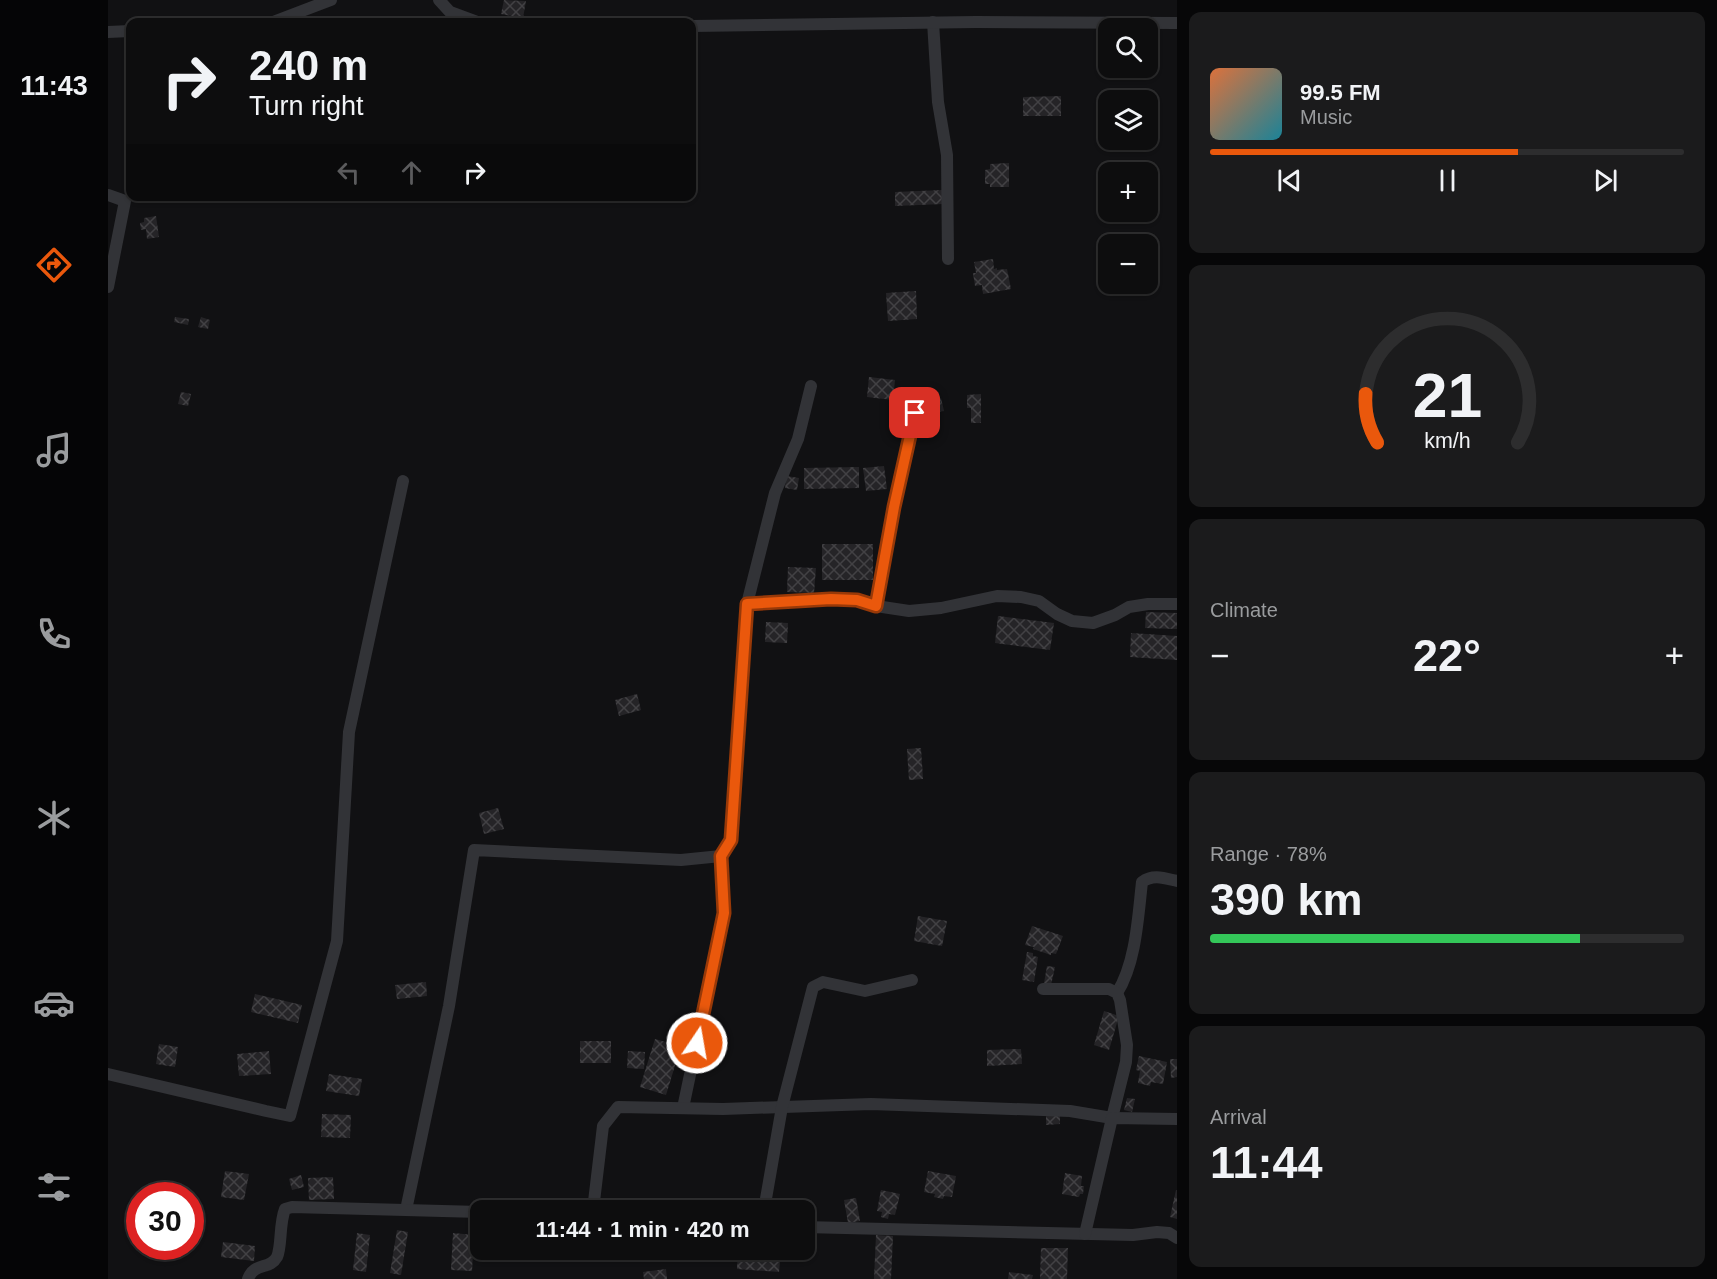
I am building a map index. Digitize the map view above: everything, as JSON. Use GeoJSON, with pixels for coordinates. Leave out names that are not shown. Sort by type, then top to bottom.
{"type":"FeatureCollection","features":[{"type":"Feature","properties":{"kind":"street"},"geometry":{"type":"LineString","coordinates":[[292,18],[331,0]]}},
{"type":"Feature","properties":{"kind":"street"},"geometry":{"type":"LineString","coordinates":[[439,0],[450,12],[466,18]]}},
{"type":"Feature","properties":{"kind":"street"},"geometry":{"type":"LineString","coordinates":[[696,26],[933,22],[1177,23]]}},
{"type":"Feature","properties":{"kind":"street"},"geometry":{"type":"LineString","coordinates":[[933,22],[938,102],[947,155],[948,259]]}},
{"type":"Feature","properties":{"kind":"street"},"geometry":{"type":"LineString","coordinates":[[108,32],[126,31]]}},
{"type":"Feature","properties":{"kind":"street"},"geometry":{"type":"LineString","coordinates":[[108,195],[126,199]]}},
{"type":"Feature","properties":{"kind":"street"},"geometry":{"type":"LineString","coordinates":[[108,287],[128,201]]}},
{"type":"Feature","properties":{"kind":"street"},"geometry":{"type":"LineString","coordinates":[[683,1108],[724,913],[721,856],[731,840],[747,604],[775,493],[798,439],[811,386]]}},
{"type":"Feature","properties":{"kind":"street"},"geometry":{"type":"LineString","coordinates":[[876,606],[894,507],[915,413]]}},
{"type":"Feature","properties":{"kind":"street"},"geometry":{"type":"LineString","coordinates":[[108,1074],[290,1116],[337,941],[349,732],[404,481]]}},
{"type":"Feature","properties":{"kind":"street"},"geometry":{"type":"LineString","coordinates":[[747,604],[831,599],[857,600],[876,606],[909,611],[941,608],[997,596],[1021,597],[1039,602],[1072,621],[1093,623],[1129,607],[1148,604],[1177,604]]}},
{"type":"Feature","properties":{"kind":"street"},"geometry":{"type":"LineString","coordinates":[[406,1210],[449,1006],[474,850],[681,860],[721,856]]}},
{"type":"Feature","properties":{"kind":"street"},"geometry":{"type":"LineString","coordinates":[[1116,993],[1124,981],[1135,936],[1142,882],[1156,877],[1177,881]]}},
{"type":"Feature","properties":{"kind":"street"},"geometry":{"type":"LineString","coordinates":[[766,1200],[782,1107],[813,987],[823,982],[865,991],[912,980]]}},
{"type":"Feature","properties":{"kind":"street"},"geometry":{"type":"LineString","coordinates":[[1043,989],[1109,989],[1116,993],[1120,1000],[1127,1045],[1126,1062],[1085,1234]]}},
{"type":"Feature","properties":{"kind":"street"},"geometry":{"type":"LineString","coordinates":[[594,1200],[603,1126],[618,1107],[723,1109],[871,1104],[1070,1111],[1112,1118],[1177,1119]]}},
{"type":"Feature","properties":{"kind":"street"},"geometry":{"type":"LineString","coordinates":[[249,1279],[251,1271],[277,1258],[281,1219],[285,1209],[292,1207],[470,1212]]}},
{"type":"Feature","properties":{"kind":"street"},"geometry":{"type":"LineString","coordinates":[[815,1227],[1133,1235],[1157,1232],[1169,1233],[1177,1238]]}},
{"type":"Feature","properties":{"kind":"building"},"geometry":{"type":"Polygon","coordinates":[[[504,0],[526,1],[523,18],[501,14],[504,0]]]}},
{"type":"Feature","properties":{"kind":"building"},"geometry":{"type":"Polygon","coordinates":[[[1061,96],[1061,116],[1023,116],[1023,97],[1061,96]]]}},
{"type":"Feature","properties":{"kind":"building"},"geometry":{"type":"Polygon","coordinates":[[[1009,163],[1009,187],[990,187],[990,184],[985,184],[985,170],[990,169],[990,164],[1009,163]]]}},
{"type":"Feature","properties":{"kind":"building"},"geometry":{"type":"Polygon","coordinates":[[[943,190],[943,204],[895,206],[895,192],[943,190]]]}},
{"type":"Feature","properties":{"kind":"building"},"geometry":{"type":"Polygon","coordinates":[[[156,216],[159,237],[147,239],[146,229],[141,230],[140,223],[144,222],[144,218],[156,216]]]}},
{"type":"Feature","properties":{"kind":"building"},"geometry":{"type":"Polygon","coordinates":[[[993,259],[994,269],[1007,269],[1011,289],[983,294],[982,285],[975,286],[974,262],[993,259]]]}},
{"type":"Feature","properties":{"kind":"building"},"geometry":{"type":"Polygon","coordinates":[[[916,291],[917,319],[888,321],[886,293],[916,291]]]}},
{"type":"Feature","properties":{"kind":"building"},"geometry":{"type":"Polygon","coordinates":[[[175,317],[189,319],[188,325],[174,322],[175,317]]]}},
{"type":"Feature","properties":{"kind":"building"},"geometry":{"type":"Polygon","coordinates":[[[201,317],[210,320],[208,329],[198,327],[201,317]]]}},
{"type":"Feature","properties":{"kind":"building"},"geometry":{"type":"Polygon","coordinates":[[[869,377],[895,380],[893,400],[867,397],[869,377]]]}},
{"type":"Feature","properties":{"kind":"building"},"geometry":{"type":"Polygon","coordinates":[[[181,392],[191,394],[188,406],[178,404],[181,392]]]}},
{"type":"Feature","properties":{"kind":"building"},"geometry":{"type":"Polygon","coordinates":[[[981,394],[981,423],[971,423],[971,408],[967,408],[967,395],[981,394]]]}},
{"type":"Feature","properties":{"kind":"building"},"geometry":{"type":"Polygon","coordinates":[[[941,398],[944,411],[932,413],[930,400],[941,398]]]}},
{"type":"Feature","properties":{"kind":"building"},"geometry":{"type":"Polygon","coordinates":[[[884,466],[887,489],[866,491],[863,468],[884,466]]]}},
{"type":"Feature","properties":{"kind":"building"},"geometry":{"type":"Polygon","coordinates":[[[859,467],[859,488],[804,489],[804,468],[859,467]]]}},
{"type":"Feature","properties":{"kind":"building"},"geometry":{"type":"Polygon","coordinates":[[[787,476],[799,478],[797,490],[785,488],[787,476]]]}},
{"type":"Feature","properties":{"kind":"building"},"geometry":{"type":"Polygon","coordinates":[[[822,544],[873,544],[873,580],[822,580],[822,544]]]}},
{"type":"Feature","properties":{"kind":"building"},"geometry":{"type":"Polygon","coordinates":[[[788,567],[816,568],[814,593],[787,592],[788,567]]]}},
{"type":"Feature","properties":{"kind":"building"},"geometry":{"type":"Polygon","coordinates":[[[1146,612],[1177,613],[1177,629],[1145,628],[1146,612]]]}},
{"type":"Feature","properties":{"kind":"building"},"geometry":{"type":"Polygon","coordinates":[[[998,616],[1054,623],[1050,650],[995,643],[998,616]]]}},
{"type":"Feature","properties":{"kind":"building"},"geometry":{"type":"Polygon","coordinates":[[[766,622],[788,623],[787,643],[765,642],[766,622]]]}},
{"type":"Feature","properties":{"kind":"building"},"geometry":{"type":"Polygon","coordinates":[[[1131,633],[1177,636],[1177,660],[1130,657],[1131,633]]]}},
{"type":"Feature","properties":{"kind":"building"},"geometry":{"type":"Polygon","coordinates":[[[637,694],[641,710],[619,716],[615,700],[637,694]]]}},
{"type":"Feature","properties":{"kind":"building"},"geometry":{"type":"Polygon","coordinates":[[[921,748],[923,779],[909,780],[907,749],[921,748]]]}},
{"type":"Feature","properties":{"kind":"building"},"geometry":{"type":"Polygon","coordinates":[[[498,808],[504,829],[484,834],[479,813],[498,808]]]}},
{"type":"Feature","properties":{"kind":"building"},"geometry":{"type":"Polygon","coordinates":[[[918,916],[947,921],[942,946],[914,941],[918,916]]]}},
{"type":"Feature","properties":{"kind":"building"},"geometry":{"type":"Polygon","coordinates":[[[1032,926],[1063,936],[1056,954],[1051,953],[1051,955],[1025,945],[1032,926]]]}},
{"type":"Feature","properties":{"kind":"building"},"geometry":{"type":"Polygon","coordinates":[[[1027,952],[1038,957],[1034,982],[1022,980],[1027,952]]]}},
{"type":"Feature","properties":{"kind":"building"},"geometry":{"type":"Polygon","coordinates":[[[1047,966],[1055,967],[1051,985],[1044,983],[1047,966]]]}},
{"type":"Feature","properties":{"kind":"building"},"geometry":{"type":"Polygon","coordinates":[[[426,982],[427,996],[397,999],[395,985],[426,982]]]}},
{"type":"Feature","properties":{"kind":"building"},"geometry":{"type":"Polygon","coordinates":[[[255,994],[302,1005],[298,1023],[251,1012],[255,994]]]}},
{"type":"Feature","properties":{"kind":"building"},"geometry":{"type":"Polygon","coordinates":[[[1104,1011],[1119,1016],[1109,1050],[1094,1045],[1104,1011]]]}},
{"type":"Feature","properties":{"kind":"building"},"geometry":{"type":"Polygon","coordinates":[[[655,1039],[681,1046],[666,1095],[640,1087],[655,1039]]]}},
{"type":"Feature","properties":{"kind":"building"},"geometry":{"type":"Polygon","coordinates":[[[580,1041],[611,1041],[611,1063],[580,1063],[580,1041]]]}},
{"type":"Feature","properties":{"kind":"building"},"geometry":{"type":"Polygon","coordinates":[[[159,1044],[178,1047],[175,1067],[156,1064],[159,1044]]]}},
{"type":"Feature","properties":{"kind":"building"},"geometry":{"type":"Polygon","coordinates":[[[1021,1049],[1022,1064],[987,1066],[987,1050],[1021,1049]]]}},
{"type":"Feature","properties":{"kind":"building"},"geometry":{"type":"Polygon","coordinates":[[[269,1051],[271,1074],[239,1076],[237,1054],[269,1051]]]}},
{"type":"Feature","properties":{"kind":"building"},"geometry":{"type":"Polygon","coordinates":[[[628,1051],[645,1052],[644,1069],[627,1068],[628,1051]]]}},
{"type":"Feature","properties":{"kind":"building"},"geometry":{"type":"Polygon","coordinates":[[[1139,1056],[1167,1062],[1163,1084],[1151,1082],[1150,1086],[1138,1083],[1140,1071],[1136,1070],[1139,1056]]]}},
{"type":"Feature","properties":{"kind":"building"},"geometry":{"type":"Polygon","coordinates":[[[1170,1059],[1177,1059],[1177,1077],[1171,1078],[1170,1059]]]}},
{"type":"Feature","properties":{"kind":"building"},"geometry":{"type":"Polygon","coordinates":[[[329,1074],[362,1079],[359,1096],[326,1091],[329,1074]]]}},
{"type":"Feature","properties":{"kind":"building"},"geometry":{"type":"Polygon","coordinates":[[[1127,1098],[1135,1099],[1132,1112],[1124,1110],[1127,1098]]]}},
{"type":"Feature","properties":{"kind":"building"},"geometry":{"type":"Polygon","coordinates":[[[322,1114],[351,1115],[350,1138],[321,1137],[322,1114]]]}},
{"type":"Feature","properties":{"kind":"building"},"geometry":{"type":"Polygon","coordinates":[[[1060,1114],[1060,1124],[1046,1125],[1046,1115],[1060,1114]]]}},
{"type":"Feature","properties":{"kind":"building"},"geometry":{"type":"Polygon","coordinates":[[[225,1171],[249,1174],[244,1200],[221,1197],[225,1171]]]}},
{"type":"Feature","properties":{"kind":"building"},"geometry":{"type":"Polygon","coordinates":[[[928,1171],[956,1176],[952,1197],[944,1196],[943,1199],[934,1197],[935,1194],[924,1192],[928,1171]]]}},
{"type":"Feature","properties":{"kind":"building"},"geometry":{"type":"Polygon","coordinates":[[[1065,1173],[1082,1176],[1083,1194],[1079,1197],[1062,1194],[1065,1173]]]}},
{"type":"Feature","properties":{"kind":"building"},"geometry":{"type":"Polygon","coordinates":[[[301,1175],[304,1187],[292,1190],[289,1179],[301,1175]]]}},
{"type":"Feature","properties":{"kind":"building"},"geometry":{"type":"Polygon","coordinates":[[[333,1177],[334,1199],[309,1200],[308,1178],[333,1177]]]}},
{"type":"Feature","properties":{"kind":"building"},"geometry":{"type":"Polygon","coordinates":[[[881,1190],[900,1194],[895,1215],[889,1214],[888,1219],[881,1217],[882,1212],[877,1211],[881,1190]]]}},
{"type":"Feature","properties":{"kind":"building"},"geometry":{"type":"Polygon","coordinates":[[[1177,1190],[1177,1219],[1170,1217],[1177,1190]]]}},
{"type":"Feature","properties":{"kind":"building"},"geometry":{"type":"Polygon","coordinates":[[[856,1198],[860,1221],[848,1223],[844,1200],[856,1198]]]}},
{"type":"Feature","properties":{"kind":"building"},"geometry":{"type":"Polygon","coordinates":[[[397,1230],[408,1232],[401,1275],[390,1273],[397,1230]]]}},
{"type":"Feature","properties":{"kind":"building"},"geometry":{"type":"Polygon","coordinates":[[[357,1233],[370,1235],[366,1272],[353,1270],[357,1233]]]}},
{"type":"Feature","properties":{"kind":"building"},"geometry":{"type":"Polygon","coordinates":[[[453,1233],[470,1235],[472,1271],[451,1270],[453,1233]]]}},
{"type":"Feature","properties":{"kind":"building"},"geometry":{"type":"Polygon","coordinates":[[[876,1235],[893,1236],[891,1279],[874,1279],[876,1235]]]}},
{"type":"Feature","properties":{"kind":"building"},"geometry":{"type":"Polygon","coordinates":[[[223,1242],[255,1246],[254,1261],[221,1257],[223,1242]]]}},
{"type":"Feature","properties":{"kind":"building"},"geometry":{"type":"Polygon","coordinates":[[[1041,1248],[1068,1248],[1067,1279],[1040,1279],[1041,1248]]]}},
{"type":"Feature","properties":{"kind":"building"},"geometry":{"type":"Polygon","coordinates":[[[737,1260],[780,1260],[779,1272],[737,1269],[737,1260]]]}},
{"type":"Feature","properties":{"kind":"building"},"geometry":{"type":"Polygon","coordinates":[[[666,1269],[667,1279],[644,1279],[643,1272],[666,1269]]]}},
{"type":"Feature","properties":{"kind":"building"},"geometry":{"type":"Polygon","coordinates":[[[1009,1272],[1033,1275],[1032,1279],[1008,1279],[1009,1272]]]}},
{"type":"Feature","properties":{"kind":"route"},"geometry":{"type":"LineString","coordinates":[[697,1043],[724,913],[721,856],[731,840],[747,604],[831,599],[857,600],[876,606],[894,507],[915,413]]}}]}
